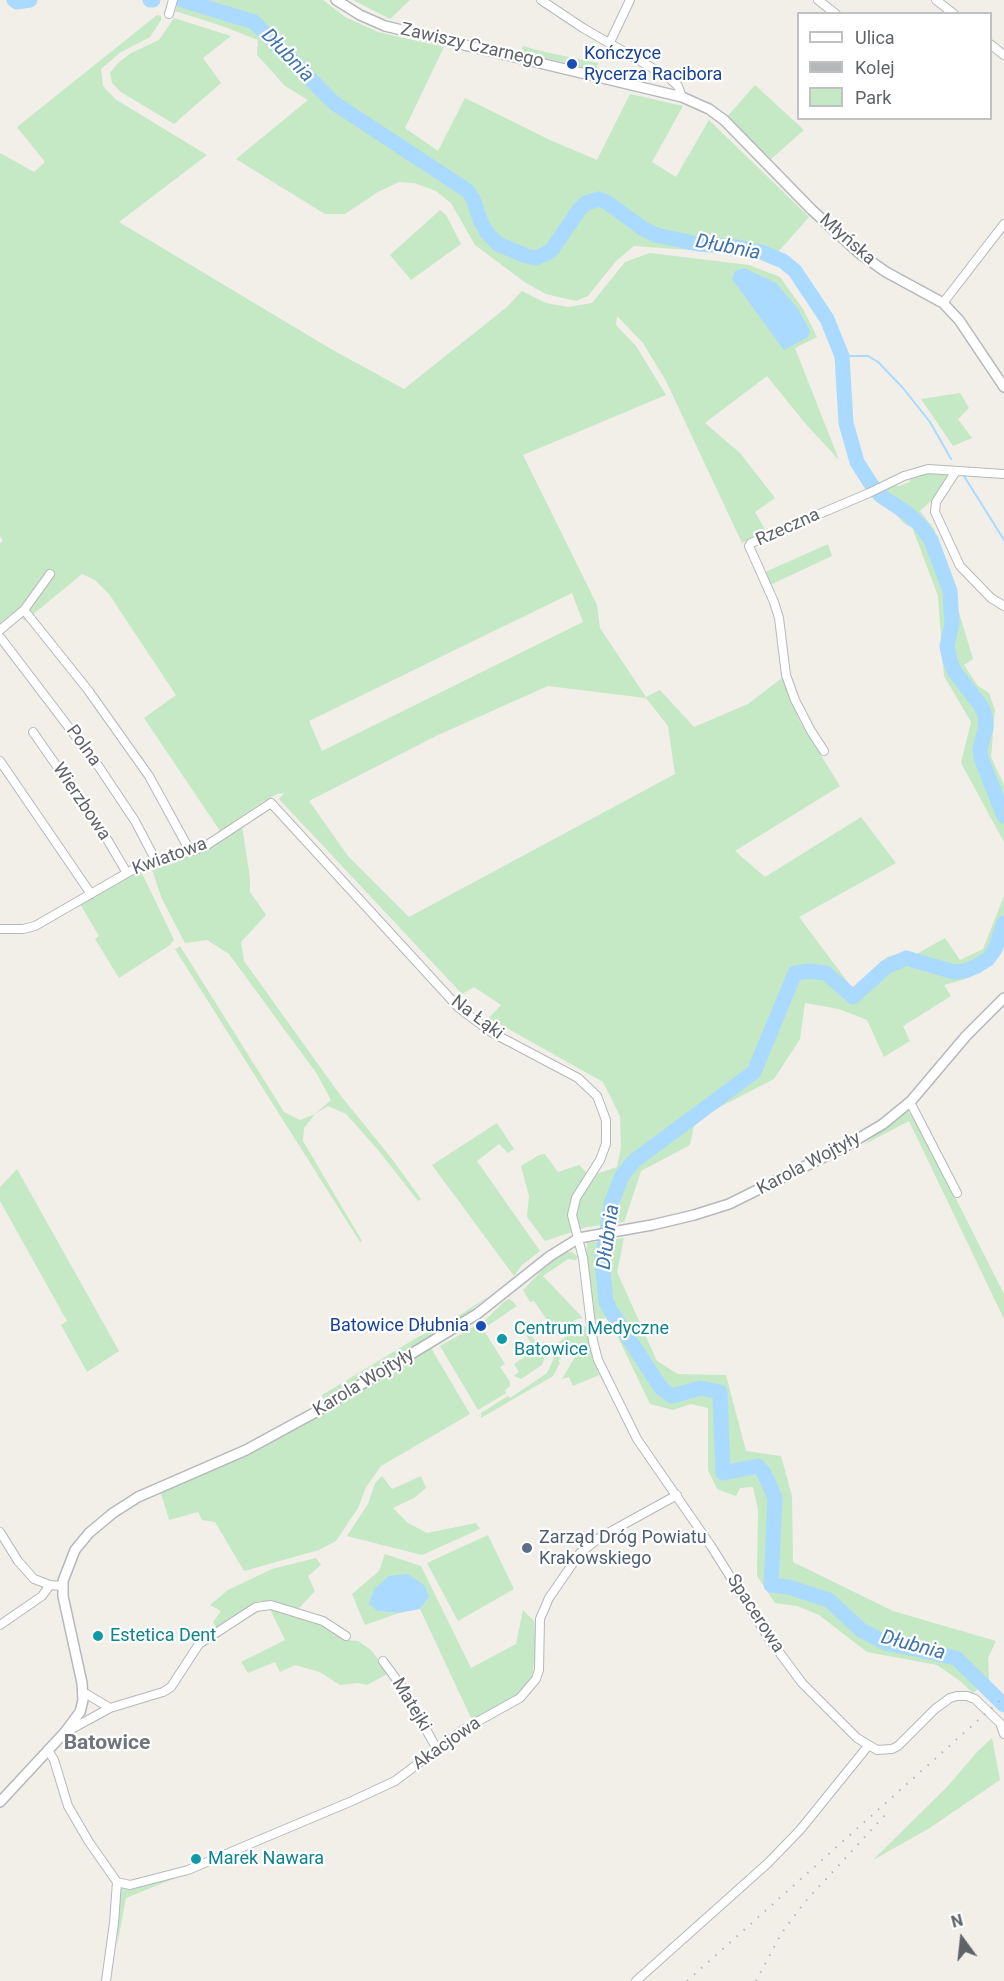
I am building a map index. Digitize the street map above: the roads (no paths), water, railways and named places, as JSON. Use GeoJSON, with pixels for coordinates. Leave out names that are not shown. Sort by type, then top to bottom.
{"type":"FeatureCollection","features":[{"type":"Feature","properties":{"kind":"street","name":"Zawiszy Czarnego"},"geometry":{"type":"LineString","coordinates":[[336,0],[360,15],[385,26],[682,98]]}},
{"type":"Feature","properties":{"kind":"street"},"geometry":{"type":"LineString","coordinates":[[541,0],[583,28],[674,81],[682,98]]}},
{"type":"Feature","properties":{"kind":"street"},"geometry":{"type":"LineString","coordinates":[[610,42],[630,0]]}},
{"type":"Feature","properties":{"kind":"street"},"geometry":{"type":"LineString","coordinates":[[818,0],[833,12]]}},
{"type":"Feature","properties":{"kind":"street"},"geometry":{"type":"LineString","coordinates":[[936,0],[951,12]]}},
{"type":"Feature","properties":{"kind":"street"},"geometry":{"type":"LineString","coordinates":[[169,14],[173,1]]}},
{"type":"Feature","properties":{"kind":"street"},"geometry":{"type":"LineString","coordinates":[[992,46],[1004,55]]}},
{"type":"Feature","properties":{"kind":"street","name":"Młyńska"},"geometry":{"type":"LineString","coordinates":[[682,98],[709,109],[724,120],[859,253],[886,272],[943,303],[959,320],[1004,387]]}},
{"type":"Feature","properties":{"kind":"street"},"geometry":{"type":"LineString","coordinates":[[943,303],[1004,224]]}},
{"type":"Feature","properties":{"kind":"street","name":"Rzeczna"},"geometry":{"type":"LineString","coordinates":[[824,750],[795,700],[786,675],[779,618],[749,546],[751,543],[904,476],[928,469],[1004,474]]}},
{"type":"Feature","properties":{"kind":"street"},"geometry":{"type":"LineString","coordinates":[[956,471],[936,502],[935,512],[960,566],[991,598],[1004,606]]}},
{"type":"Feature","properties":{"kind":"street"},"geometry":{"type":"LineString","coordinates":[[0,630],[24,610],[50,574]]}},
{"type":"Feature","properties":{"kind":"street"},"geometry":{"type":"LineString","coordinates":[[24,610],[88,690],[139,762],[164,801],[190,851]]}},
{"type":"Feature","properties":{"kind":"street","name":"Polna"},"geometry":{"type":"LineString","coordinates":[[0,638],[99,767],[135,821],[156,861]]}},
{"type":"Feature","properties":{"kind":"street","name":"Wierzbowa"},"geometry":{"type":"LineString","coordinates":[[33,732],[104,834],[127,873]]}},
{"type":"Feature","properties":{"kind":"street"},"geometry":{"type":"LineString","coordinates":[[0,761],[91,894]]}},
{"type":"Feature","properties":{"kind":"street","name":"Kwiatowa"},"geometry":{"type":"LineString","coordinates":[[0,929],[22,929],[35,926],[127,873],[156,861],[204,847],[271,803]]}},
{"type":"Feature","properties":{"kind":"street","name":"Na Łąki"},"geometry":{"type":"LineString","coordinates":[[271,803],[459,1008],[491,1032],[578,1078],[597,1096],[605,1116],[607,1139],[600,1160],[574,1202],[572,1218],[579,1238]]}},
{"type":"Feature","properties":{"kind":"street","name":"Karola Wojtyły"},"geometry":{"type":"LineString","coordinates":[[62,1587],[66,1569],[81,1542],[104,1520],[125,1505],[246,1450],[314,1413],[477,1314],[550,1256],[579,1238],[693,1215],[729,1204],[765,1188],[883,1124],[910,1101],[932,1074],[1004,998]]}},
{"type":"Feature","properties":{"kind":"street"},"geometry":{"type":"LineString","coordinates":[[910,1101],[957,1193]]}},
{"type":"Feature","properties":{"kind":"street","name":"Spacerowa"},"geometry":{"type":"LineString","coordinates":[[579,1238],[593,1341],[598,1360],[637,1439],[677,1495],[768,1637],[802,1683],[857,1738],[868,1746]]}},
{"type":"Feature","properties":{"kind":"street","name":"Akacjowa"},"geometry":{"type":"LineString","coordinates":[[117,1882],[130,1885],[188,1870],[345,1804],[395,1780],[464,1729],[520,1698],[536,1679],[539,1670],[540,1619],[549,1598],[580,1552],[599,1538],[677,1495]]}},
{"type":"Feature","properties":{"kind":"street"},"geometry":{"type":"LineString","coordinates":[[0,1532],[18,1561],[34,1579],[62,1587],[83,1692],[80,1712],[66,1732],[0,1802]]}},
{"type":"Feature","properties":{"kind":"street"},"geometry":{"type":"LineString","coordinates":[[0,1625],[42,1596],[50,1585]]}},
{"type":"Feature","properties":{"kind":"street"},"geometry":{"type":"LineString","coordinates":[[66,1732],[110,1708],[163,1692],[171,1687],[199,1644],[256,1607],[271,1605],[323,1621],[346,1636]]}},
{"type":"Feature","properties":{"kind":"street","name":"Matejki"},"geometry":{"type":"LineString","coordinates":[[383,1661],[402,1688],[437,1749]]}},
{"type":"Feature","properties":{"kind":"street"},"geometry":{"type":"LineString","coordinates":[[83,1692],[110,1708]]}},
{"type":"Feature","properties":{"kind":"street"},"geometry":{"type":"LineString","coordinates":[[636,1981],[768,1863],[800,1830],[868,1746],[877,1750],[892,1749],[904,1741],[942,1703],[950,1698],[963,1695],[975,1699],[988,1710],[1000,1723],[1004,1734]]}},
{"type":"Feature","properties":{"kind":"street"},"geometry":{"type":"LineString","coordinates":[[48,1750],[54,1760],[68,1806],[88,1842],[117,1882],[106,1981]]}},
{"type":"Feature","properties":{"kind":"water"},"geometry":{"type":"Polygon","coordinates":[[[744,268],[776,283],[798,309],[810,331],[808,337],[784,350],[732,279],[735,271],[744,268]]]}},
{"type":"Feature","properties":{"kind":"water"},"geometry":{"type":"Polygon","coordinates":[[[408,1574],[425,1586],[429,1597],[420,1609],[399,1613],[378,1611],[369,1604],[374,1589],[389,1576],[408,1574]]]}},
{"type":"Feature","properties":{"kind":"waterway"},"geometry":{"type":"LineString","coordinates":[[14,0],[17,2],[30,0]]}},
{"type":"Feature","properties":{"kind":"waterway","name":"Dłubnia"},"geometry":{"type":"LineString","coordinates":[[182,0],[254,22],[334,103],[468,191],[481,222],[498,244],[536,258],[551,251],[586,203],[599,199],[656,235],[698,244],[737,247],[761,252],[783,261],[795,271],[827,319],[842,356],[846,423],[857,462],[881,496],[907,513],[931,540],[950,591],[952,623],[947,646],[950,661],[985,715],[986,727],[980,749],[981,758],[1004,816]]}},
{"type":"Feature","properties":{"kind":"waterway"},"geometry":{"type":"LineString","coordinates":[[842,356],[868,356],[878,362],[903,388],[930,422],[951,459]]}},
{"type":"Feature","properties":{"kind":"waterway"},"geometry":{"type":"LineString","coordinates":[[964,476],[1004,540]]}},
{"type":"Feature","properties":{"kind":"waterway","name":"Dłubnia"},"geometry":{"type":"LineString","coordinates":[[1004,923],[995,949],[988,959],[965,971],[954,972],[906,958],[886,967],[853,997],[826,973],[810,971],[795,973],[754,1072],[634,1161],[622,1176],[611,1204],[602,1262],[606,1302],[661,1388],[672,1396],[701,1388],[720,1392],[723,1473],[758,1466],[765,1475],[775,1498],[771,1585],[788,1587],[829,1600],[861,1630],[886,1643],[956,1658],[1004,1705]]}},
{"type":"Feature","properties":{"kind":"railway"},"geometry":{"type":"LineString","coordinates":[[687,1981],[1004,1697]]}},
{"type":"Feature","properties":{"kind":"railway"},"geometry":{"type":"LineString","coordinates":[[756,1981],[781,1934],[804,1903],[886,1814]]}},
{"type":"Feature","properties":{"kind":"place","name":"Kończyce Rycerza Racibora"},"geometry":{"type":"Point","coordinates":[572,64]}},
{"type":"Feature","properties":{"kind":"place","name":"Batowice Dłubnia"},"geometry":{"type":"Point","coordinates":[481,1326]}},
{"type":"Feature","properties":{"kind":"place","name":"Centrum Medyczne Batowice"},"geometry":{"type":"Point","coordinates":[502,1339]}},
{"type":"Feature","properties":{"kind":"place","name":"Zarząd Dróg Powiatu Krakowskiego"},"geometry":{"type":"Point","coordinates":[527,1548]}},
{"type":"Feature","properties":{"kind":"place","name":"Estetica Dent"},"geometry":{"type":"Point","coordinates":[98,1636]}},
{"type":"Feature","properties":{"kind":"place","name":"Marek Nawara"},"geometry":{"type":"Point","coordinates":[196,1859]}},
{"type":"Feature","properties":{"kind":"district","name":"Batowice"},"geometry":{"type":"Point","coordinates":[107,1744]}}]}
